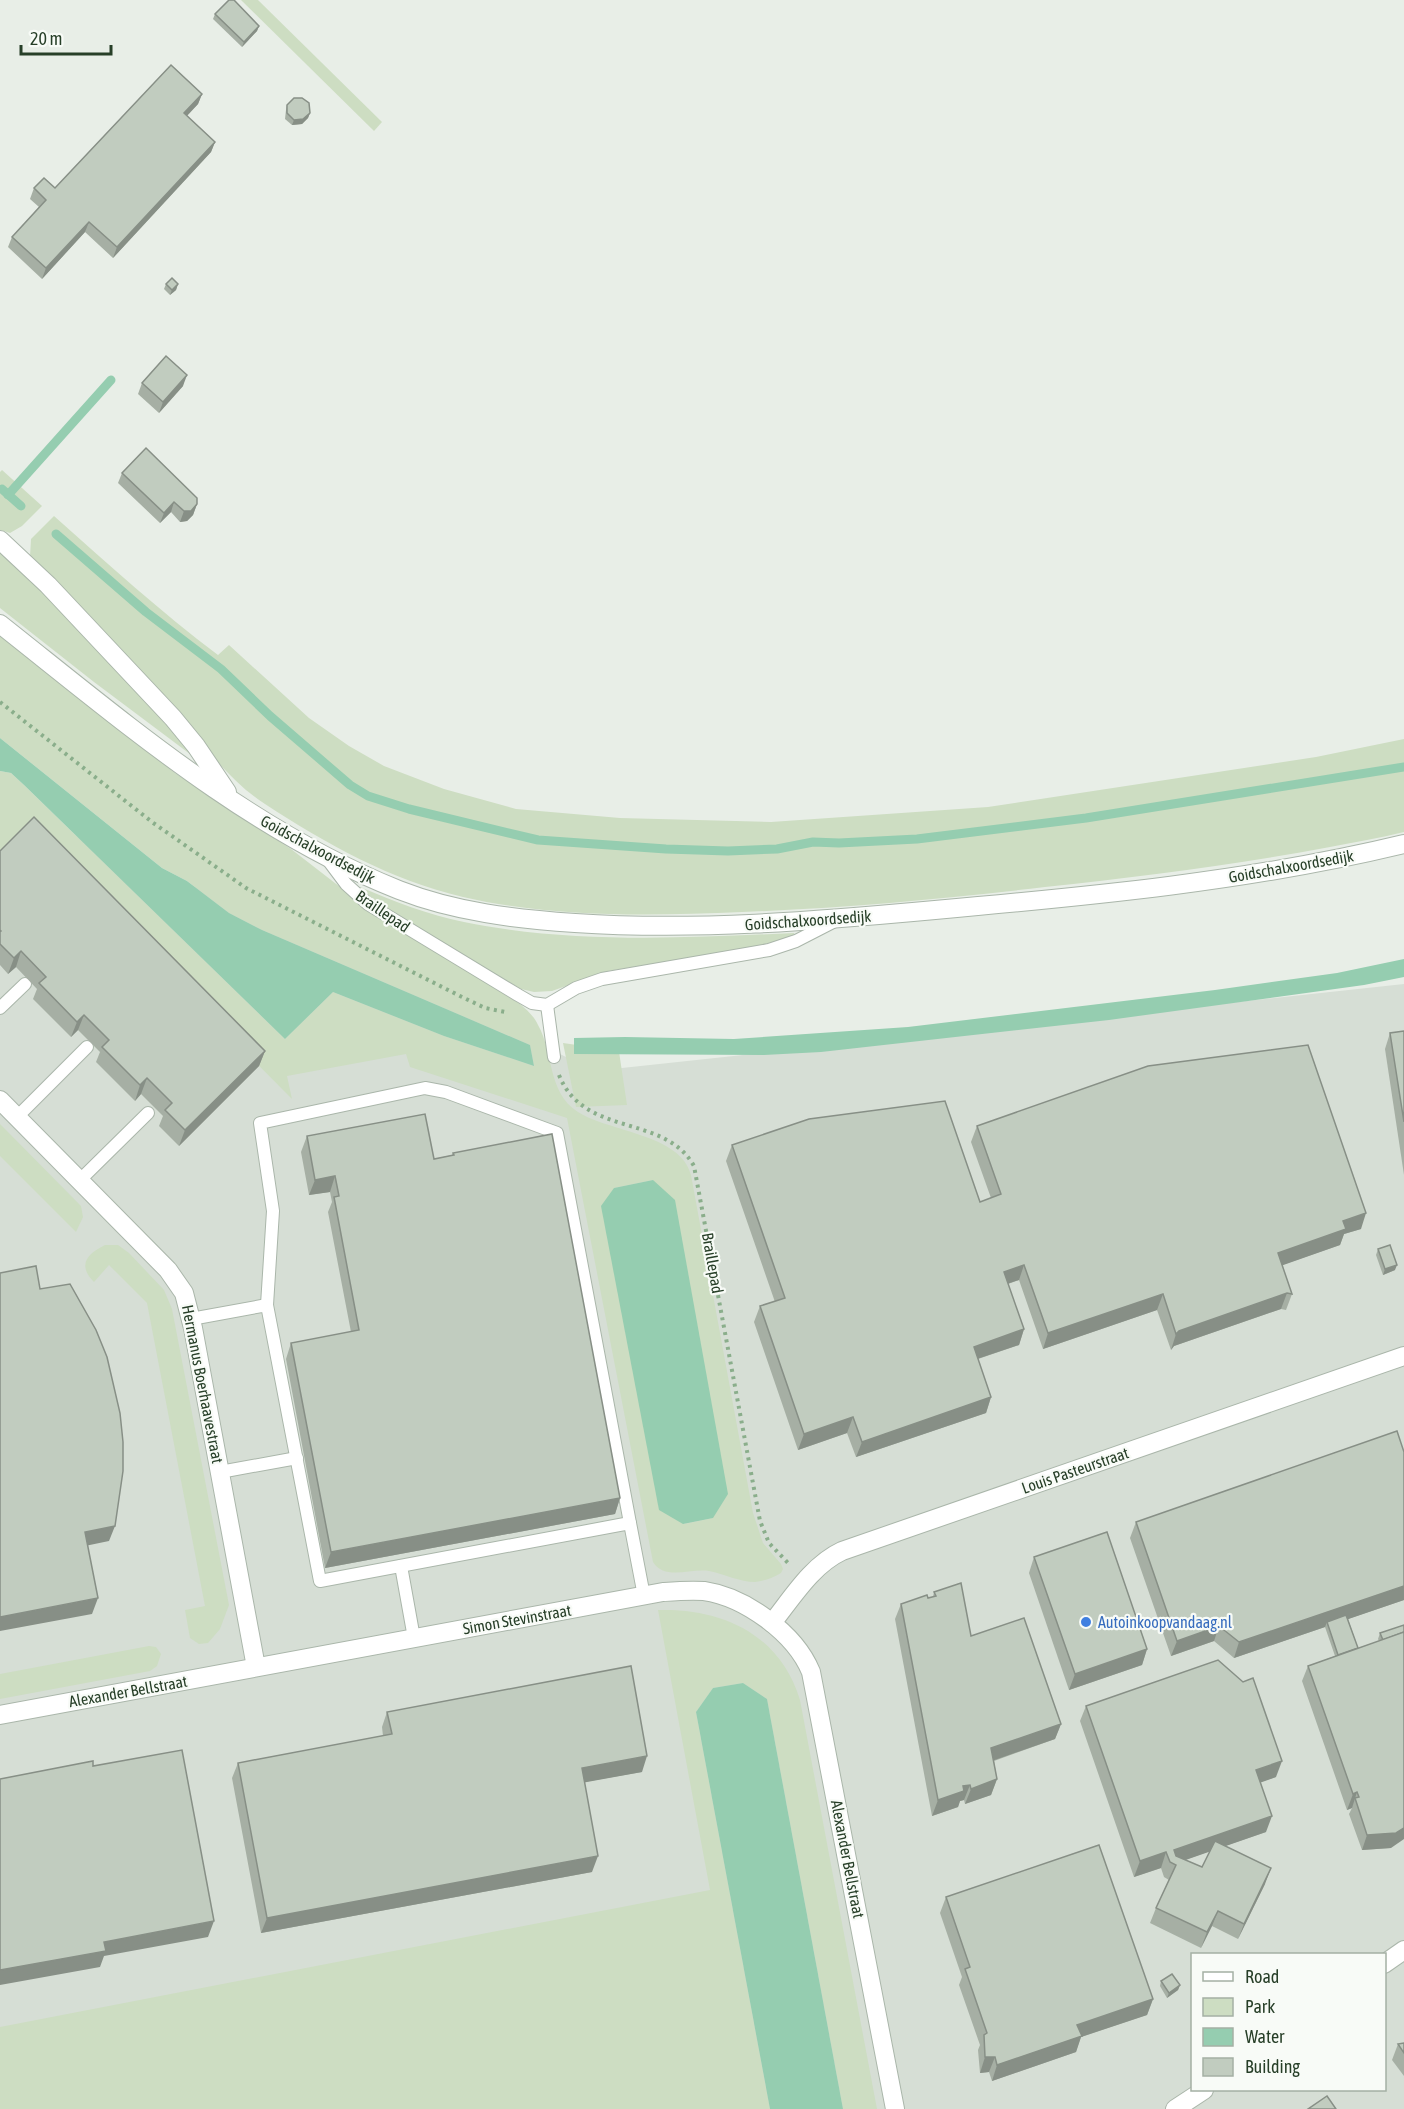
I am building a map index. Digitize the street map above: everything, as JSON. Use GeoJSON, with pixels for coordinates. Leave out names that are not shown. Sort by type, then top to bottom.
{"type":"FeatureCollection","features":[{"type":"Feature","properties":{"kind":"street","name":"Goidschalxoordsedijk"},"geometry":{"type":"LineString","coordinates":[[0,540],[48,585],[173,718],[200,751],[233,801]]}},
{"type":"Feature","properties":{"kind":"street","name":"Goidschalxoordsedijk"},"geometry":{"type":"LineString","coordinates":[[0,624],[127,723],[264,821],[325,856],[398,890],[427,900],[510,918],[587,924],[675,926],[839,919],[1191,883],[1312,863],[1404,844]]}},
{"type":"Feature","properties":{"kind":"street","name":"Hermanus Boerhaavestraat"},"geometry":{"type":"LineString","coordinates":[[0,1100],[146,1246],[175,1279],[186,1299],[256,1667]]}},
{"type":"Feature","properties":{"kind":"street","name":"Louis Pasteurstraat"},"geometry":{"type":"LineString","coordinates":[[772,1623],[807,1581],[830,1558],[853,1547],[1404,1356]]}},
{"type":"Feature","properties":{"kind":"street","name":"Simon Stevinstraat"},"geometry":{"type":"LineString","coordinates":[[256,1667],[681,1591],[705,1591],[732,1598],[772,1623]]}},
{"type":"Feature","properties":{"kind":"street","name":"Alexander Bellstraat"},"geometry":{"type":"LineString","coordinates":[[772,1623],[800,1653],[814,1681],[895,2109]]}},
{"type":"Feature","properties":{"kind":"street","name":"Alexander Bellstraat"},"geometry":{"type":"LineString","coordinates":[[0,1715],[256,1667]]}},
{"type":"Feature","properties":{"kind":"street"},"geometry":{"type":"LineString","coordinates":[[1386,1963],[1404,1950]]}},
{"type":"Feature","properties":{"kind":"street"},"geometry":{"type":"LineString","coordinates":[[1175,2109],[1202,2091]]}},
{"type":"Feature","properties":{"kind":"lane","name":"Braillepad"},"geometry":{"type":"LineString","coordinates":[[325,856],[346,884],[368,904],[526,999],[538,1005],[547,1005]]}},
{"type":"Feature","properties":{"kind":"lane"},"geometry":{"type":"LineString","coordinates":[[554,1057],[547,1005],[586,984],[614,976],[746,955],[785,946],[839,919]]}},
{"type":"Feature","properties":{"kind":"lane"},"geometry":{"type":"LineString","coordinates":[[0,1008],[25,984]]}},
{"type":"Feature","properties":{"kind":"lane"},"geometry":{"type":"LineString","coordinates":[[16,1117],[87,1047]]}},
{"type":"Feature","properties":{"kind":"lane"},"geometry":{"type":"LineString","coordinates":[[630,1523],[320,1581],[267,1305],[273,1211],[260,1123],[425,1088],[446,1092],[557,1132],[644,1596]]}},
{"type":"Feature","properties":{"kind":"lane"},"geometry":{"type":"LineString","coordinates":[[80,1180],[148,1113]]}},
{"type":"Feature","properties":{"kind":"lane"},"geometry":{"type":"LineString","coordinates":[[191,1319],[267,1305]]}},
{"type":"Feature","properties":{"kind":"lane"},"geometry":{"type":"LineString","coordinates":[[220,1472],[297,1458]]}},
{"type":"Feature","properties":{"kind":"lane"},"geometry":{"type":"LineString","coordinates":[[401,1566],[414,1638]]}},
{"type":"Feature","properties":{"kind":"path"},"geometry":{"type":"LineString","coordinates":[[0,702],[152,822],[246,888],[485,1008],[502,1013],[508,1012],[526,999]]}},
{"type":"Feature","properties":{"kind":"path","name":"Braillepad"},"geometry":{"type":"LineString","coordinates":[[554,1057],[564,1086],[580,1104],[596,1115],[662,1137],[678,1147],[694,1166],[760,1521],[765,1537],[774,1549],[807,1581]]}},
{"type":"Feature","properties":{"kind":"shaded area"},"geometry":{"type":"Polygon","coordinates":[[[0,804],[398,973],[594,1071],[1404,984],[1404,2109],[0,2109],[0,804]]]}},
{"type":"Feature","properties":{"kind":"green space"},"geometry":{"type":"Polygon","coordinates":[[[241,0],[258,0],[382,122],[374,131],[241,0]]]}},
{"type":"Feature","properties":{"kind":"green space"},"geometry":{"type":"Polygon","coordinates":[[[2,470],[42,506],[22,526],[10,533],[0,530],[0,472],[2,470]]]}},
{"type":"Feature","properties":{"kind":"green space"},"geometry":{"type":"Polygon","coordinates":[[[54,516],[197,639],[218,655],[229,645],[309,718],[349,746],[384,766],[444,789],[516,809],[620,818],[771,822],[988,807],[1316,757],[1404,739],[1404,832],[1188,870],[1007,891],[856,905],[637,915],[532,909],[463,897],[410,881],[335,847],[265,804],[238,783],[136,669],[30,557],[31,539],[54,516]]]}},
{"type":"Feature","properties":{"kind":"green space"},"geometry":{"type":"Polygon","coordinates":[[[0,549],[36,582],[202,763],[0,608],[0,549]]]}},
{"type":"Feature","properties":{"kind":"green space"},"geometry":{"type":"Polygon","coordinates":[[[0,636],[175,773],[291,849],[375,914],[520,1004],[534,1019],[543,1036],[561,1094],[578,1112],[591,1119],[659,1142],[685,1161],[691,1175],[753,1513],[763,1543],[781,1564],[783,1569],[781,1573],[765,1580],[749,1582],[709,1571],[664,1571],[653,1562],[567,1118],[410,1067],[406,1054],[287,1076],[292,1099],[28,833],[0,860],[0,771],[11,773],[24,785],[285,1039],[333,992],[444,1036],[534,1066],[530,1045],[262,930],[229,913],[187,881],[162,868],[0,738],[0,636]],[[653,1180],[614,1188],[684,1524],[713,1518],[653,1180]]]}},
{"type":"Feature","properties":{"kind":"green space"},"geometry":{"type":"Polygon","coordinates":[[[360,887],[437,916],[546,934],[629,938],[794,933],[795,936],[750,948],[608,971],[552,991],[534,992],[521,989],[379,905],[358,889],[360,887]]]}},
{"type":"Feature","properties":{"kind":"green space"},"geometry":{"type":"Polygon","coordinates":[[[563,1043],[618,1045],[627,1105],[576,1107],[563,1043]]]}},
{"type":"Feature","properties":{"kind":"green space"},"geometry":{"type":"Polygon","coordinates":[[[0,1124],[81,1206],[83,1217],[76,1232],[0,1156],[0,1124]]]}},
{"type":"Feature","properties":{"kind":"green space"},"geometry":{"type":"Polygon","coordinates":[[[105,1245],[118,1245],[129,1253],[164,1290],[172,1309],[229,1605],[220,1629],[208,1643],[199,1644],[190,1638],[185,1610],[205,1606],[147,1303],[109,1265],[94,1282],[89,1276],[85,1265],[86,1260],[93,1252],[105,1245]]]}},
{"type":"Feature","properties":{"kind":"green space"},"geometry":{"type":"Polygon","coordinates":[[[658,1610],[704,1614],[726,1620],[746,1630],[763,1642],[791,1677],[800,1700],[877,2109],[843,2109],[767,1699],[743,1683],[713,1688],[696,1712],[770,2109],[0,2109],[0,2027],[710,1890],[658,1610]]]}},
{"type":"Feature","properties":{"kind":"green space"},"geometry":{"type":"Polygon","coordinates":[[[149,1646],[156,1647],[161,1654],[157,1666],[150,1671],[0,1699],[0,1674],[149,1646]]]}},
{"type":"Feature","properties":{"kind":"water"},"geometry":{"type":"Polygon","coordinates":[[[0,738],[162,868],[187,881],[229,913],[262,930],[530,1045],[534,1066],[444,1036],[333,992],[285,1039],[24,785],[11,773],[0,771],[0,738]]]}},
{"type":"Feature","properties":{"kind":"water"},"geometry":{"type":"Polygon","coordinates":[[[1404,959],[1404,977],[1364,985],[1109,1020],[821,1052],[764,1055],[574,1054],[574,1038],[734,1039],[908,1027],[1215,990],[1337,973],[1404,959]]]}},
{"type":"Feature","properties":{"kind":"water"},"geometry":{"type":"Polygon","coordinates":[[[653,1180],[675,1200],[728,1494],[713,1518],[683,1524],[659,1510],[601,1206],[614,1188],[653,1180]]]}},
{"type":"Feature","properties":{"kind":"water"},"geometry":{"type":"Polygon","coordinates":[[[743,1683],[767,1699],[843,2109],[770,2109],[696,1712],[713,1688],[743,1683]]]}},
{"type":"Feature","properties":{"kind":"building"},"geometry":{"type":"Polygon","coordinates":[[[229,0],[234,0],[259,26],[244,42],[215,14],[229,0]]]}},
{"type":"Feature","properties":{"kind":"building"},"geometry":{"type":"Polygon","coordinates":[[[171,65],[202,94],[184,113],[215,142],[117,247],[89,222],[46,268],[12,237],[46,200],[34,188],[44,178],[55,188],[171,65]]]}},
{"type":"Feature","properties":{"kind":"building"},"geometry":{"type":"Polygon","coordinates":[[[294,98],[302,98],[309,103],[310,113],[303,119],[294,120],[287,113],[287,105],[294,98]]]}},
{"type":"Feature","properties":{"kind":"building"},"geometry":{"type":"Polygon","coordinates":[[[172,278],[178,284],[172,290],[166,284],[172,278]]]}},
{"type":"Feature","properties":{"kind":"building"},"geometry":{"type":"Polygon","coordinates":[[[166,356],[187,375],[163,402],[142,383],[166,356]]]}},
{"type":"Feature","properties":{"kind":"building"},"geometry":{"type":"Polygon","coordinates":[[[146,448],[197,498],[197,504],[191,511],[184,511],[174,502],[164,513],[122,473],[146,448]]]}},
{"type":"Feature","properties":{"kind":"building"},"geometry":{"type":"Polygon","coordinates":[[[34,817],[265,1051],[185,1130],[165,1110],[172,1103],[147,1078],[140,1085],[102,1047],[109,1040],[84,1015],[77,1022],[39,983],[46,977],[21,951],[14,958],[0,944],[0,851],[34,817]]]}},
{"type":"Feature","properties":{"kind":"building"},"geometry":{"type":"Polygon","coordinates":[[[1404,1031],[1404,1122],[1390,1033],[1404,1031]]]}},
{"type":"Feature","properties":{"kind":"building"},"geometry":{"type":"Polygon","coordinates":[[[1308,1045],[1366,1213],[1343,1221],[1346,1229],[1278,1253],[1292,1294],[1287,1293],[1176,1334],[1163,1294],[1048,1333],[1024,1265],[1004,1272],[1024,1329],[974,1347],[991,1397],[862,1442],[853,1417],[804,1434],[760,1306],[785,1298],[732,1145],[809,1119],[945,1101],[980,1202],[1001,1194],[977,1126],[1148,1066],[1308,1045]]]}},
{"type":"Feature","properties":{"kind":"building"},"geometry":{"type":"Polygon","coordinates":[[[425,1114],[434,1159],[454,1155],[453,1153],[552,1134],[620,1498],[331,1552],[291,1343],[359,1330],[334,1197],[339,1196],[335,1176],[315,1180],[307,1136],[425,1114]]]}},
{"type":"Feature","properties":{"kind":"building"},"geometry":{"type":"Polygon","coordinates":[[[1390,1245],[1397,1265],[1385,1269],[1378,1249],[1390,1245]]]}},
{"type":"Feature","properties":{"kind":"building"},"geometry":{"type":"Polygon","coordinates":[[[36,1266],[40,1289],[70,1284],[96,1330],[107,1357],[120,1413],[123,1471],[115,1526],[85,1532],[98,1598],[0,1617],[0,1273],[36,1266]]]}},
{"type":"Feature","properties":{"kind":"building"},"geometry":{"type":"Polygon","coordinates":[[[1397,1431],[1404,1452],[1404,1586],[1239,1642],[1219,1626],[1177,1641],[1136,1522],[1397,1431]]]}},
{"type":"Feature","properties":{"kind":"building"},"geometry":{"type":"Polygon","coordinates":[[[1107,1532],[1147,1649],[1075,1674],[1034,1557],[1107,1532]]]}},
{"type":"Feature","properties":{"kind":"building"},"geometry":{"type":"Polygon","coordinates":[[[961,1583],[971,1636],[1024,1618],[1061,1724],[991,1748],[997,1779],[971,1789],[970,1785],[963,1786],[964,1791],[938,1800],[901,1604],[927,1595],[928,1598],[936,1596],[934,1592],[961,1583]]]}},
{"type":"Feature","properties":{"kind":"building"},"geometry":{"type":"Polygon","coordinates":[[[1346,1615],[1358,1648],[1338,1655],[1327,1622],[1346,1615]]]}},
{"type":"Feature","properties":{"kind":"building"},"geometry":{"type":"Polygon","coordinates":[[[1404,1625],[1404,1632],[1383,1640],[1380,1633],[1404,1625]]]}},
{"type":"Feature","properties":{"kind":"building"},"geometry":{"type":"Polygon","coordinates":[[[1404,1632],[1404,1828],[1396,1833],[1367,1835],[1355,1798],[1359,1797],[1357,1792],[1353,1794],[1308,1666],[1404,1632]]]}},
{"type":"Feature","properties":{"kind":"building"},"geometry":{"type":"Polygon","coordinates":[[[1218,1660],[1243,1682],[1253,1678],[1282,1761],[1256,1770],[1272,1816],[1174,1850],[1176,1856],[1202,1867],[1215,1841],[1271,1868],[1244,1924],[1218,1911],[1207,1932],[1156,1908],[1176,1865],[1170,1862],[1166,1852],[1140,1861],[1086,1706],[1218,1660]]]}},
{"type":"Feature","properties":{"kind":"building"},"geometry":{"type":"Polygon","coordinates":[[[631,1666],[647,1756],[582,1768],[598,1856],[267,1918],[238,1763],[392,1734],[387,1712],[631,1666]]]}},
{"type":"Feature","properties":{"kind":"building"},"geometry":{"type":"Polygon","coordinates":[[[182,1750],[214,1921],[104,1942],[106,1951],[0,1970],[0,1779],[93,1761],[93,1766],[182,1750]]]}},
{"type":"Feature","properties":{"kind":"building"},"geometry":{"type":"Polygon","coordinates":[[[1099,1845],[1153,1999],[1077,2025],[1082,2036],[997,2065],[995,2057],[985,2057],[984,2035],[987,2033],[965,1969],[970,1967],[946,1897],[1099,1845]]]}},
{"type":"Feature","properties":{"kind":"building"},"geometry":{"type":"Polygon","coordinates":[[[1172,1974],[1180,1985],[1169,1993],[1161,1981],[1172,1974]]]}},
{"type":"Feature","properties":{"kind":"building"},"geometry":{"type":"Polygon","coordinates":[[[1404,2043],[1404,2053],[1398,2044],[1404,2043]]]}},
{"type":"Feature","properties":{"kind":"building"},"geometry":{"type":"Polygon","coordinates":[[[1327,2096],[1336,2109],[1308,2109],[1327,2096]]]}},
{"type":"Feature","properties":{"kind":"waterway"},"geometry":{"type":"LineString","coordinates":[[8,495],[111,380]]}},
{"type":"Feature","properties":{"kind":"waterway"},"geometry":{"type":"LineString","coordinates":[[2,489],[21,506]]}},
{"type":"Feature","properties":{"kind":"waterway"},"geometry":{"type":"LineString","coordinates":[[56,534],[146,612],[221,669],[270,716],[350,785],[368,796],[409,809],[538,840],[728,851],[777,849],[813,842],[917,839],[1086,818],[1404,767]]}},
{"type":"Feature","properties":{"kind":"place","name":"Autoinkoopvandaag.nl"},"geometry":{"type":"Point","coordinates":[1086,1622]}}]}
